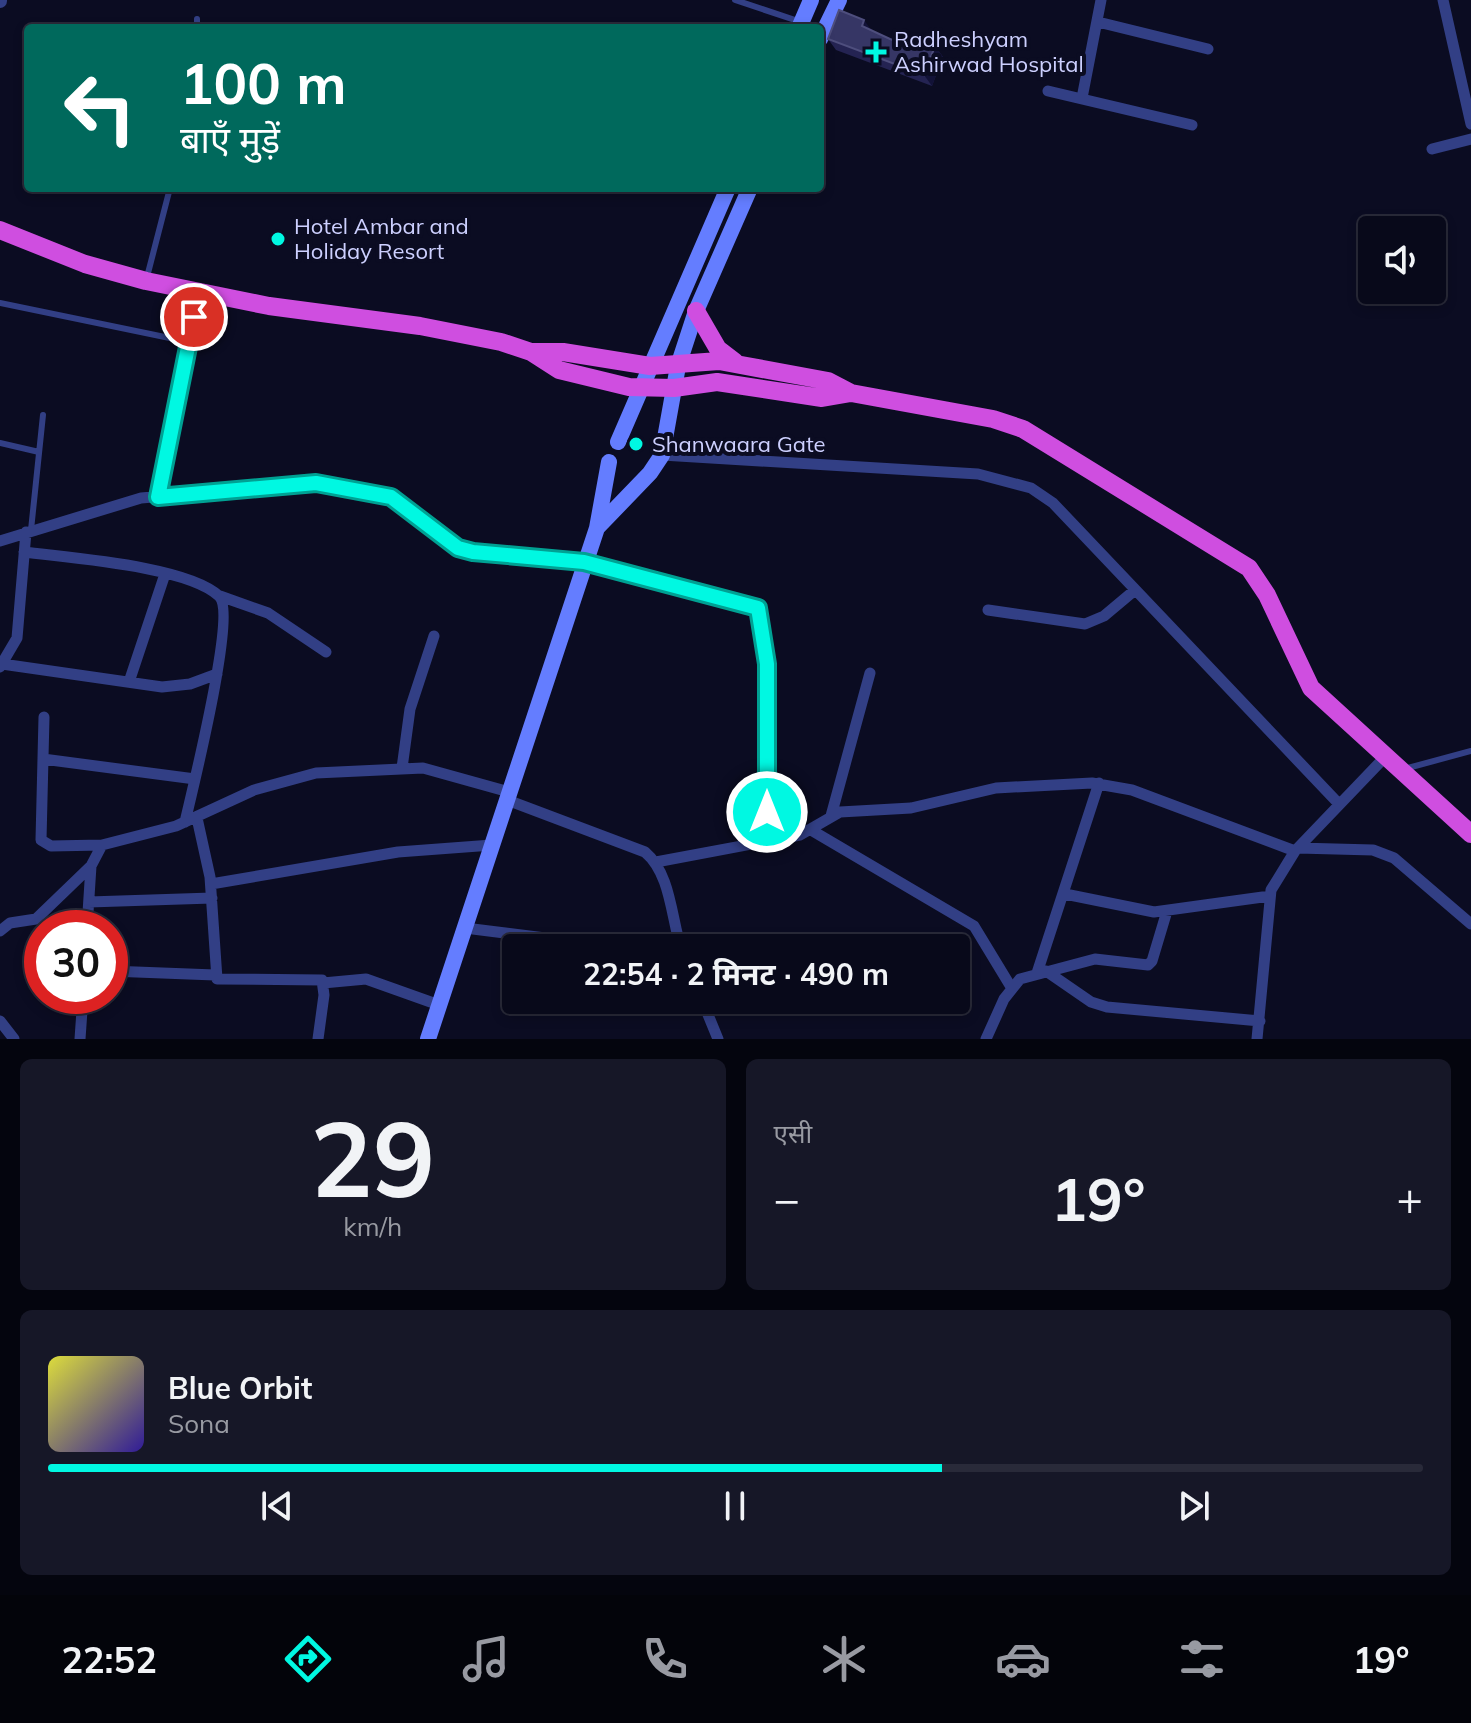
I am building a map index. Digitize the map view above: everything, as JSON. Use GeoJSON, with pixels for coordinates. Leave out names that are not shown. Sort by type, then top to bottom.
{"type":"FeatureCollection","features":[{"type":"Feature","properties":{"kind":"highway"},"geometry":{"type":"LineString","coordinates":[[0,230],[85,264],[146,281],[269,306],[420,326],[531,352],[563,352],[650,366],[719,361],[828,381],[851,393],[993,419],[1023,429],[1233,555],[1249,568],[1267,595],[1311,688],[1471,834]]}},
{"type":"Feature","properties":{"kind":"highway"},"geometry":{"type":"LineString","coordinates":[[696,311],[718,349],[739,365]]}},
{"type":"Feature","properties":{"kind":"highway"},"geometry":{"type":"LineString","coordinates":[[531,352],[559,370],[641,388],[674,388],[717,382],[822,398],[851,393]]}},
{"type":"Feature","properties":{"kind":"main road"},"geometry":{"type":"LineString","coordinates":[[800,24],[811,0]]}},
{"type":"Feature","properties":{"kind":"main road"},"geometry":{"type":"LineString","coordinates":[[824,27],[839,0]]}},
{"type":"Feature","properties":{"kind":"main road"},"geometry":{"type":"LineString","coordinates":[[618,442],[726,192]]}},
{"type":"Feature","properties":{"kind":"main road"},"geometry":{"type":"LineString","coordinates":[[597,528],[650,473],[662,455],[678,366],[696,311],[748,192]]}},
{"type":"Feature","properties":{"kind":"main road"},"geometry":{"type":"LineString","coordinates":[[428,1039],[597,528],[609,462]]}},
{"type":"Feature","properties":{"kind":"street"},"geometry":{"type":"LineString","coordinates":[[1082,98],[1101,0]]}},
{"type":"Feature","properties":{"kind":"street"},"geometry":{"type":"LineString","coordinates":[[1443,0],[1471,124]]}},
{"type":"Feature","properties":{"kind":"street"},"geometry":{"type":"LineString","coordinates":[[1098,22],[1208,49]]}},
{"type":"Feature","properties":{"kind":"street"},"geometry":{"type":"LineString","coordinates":[[1048,91],[1192,125]]}},
{"type":"Feature","properties":{"kind":"street"},"geometry":{"type":"LineString","coordinates":[[1432,149],[1471,139]]}},
{"type":"Feature","properties":{"kind":"street"},"geometry":{"type":"LineString","coordinates":[[158,497],[199,292]]}},
{"type":"Feature","properties":{"kind":"street"},"geometry":{"type":"LineString","coordinates":[[662,455],[978,474],[1031,488],[1053,503],[1339,804]]}},
{"type":"Feature","properties":{"kind":"street"},"geometry":{"type":"LineString","coordinates":[[0,541],[158,497],[316,483],[391,497],[458,548],[584,562],[758,608],[767,664],[767,842]]}},
{"type":"Feature","properties":{"kind":"street"},"geometry":{"type":"LineString","coordinates":[[28,531],[17,638],[1,666],[176,686],[217,674]]}},
{"type":"Feature","properties":{"kind":"street"},"geometry":{"type":"LineString","coordinates":[[24,552],[165,574],[268,613],[326,652]]}},
{"type":"Feature","properties":{"kind":"street"},"geometry":{"type":"LineString","coordinates":[[129,682],[165,574]]}},
{"type":"Feature","properties":{"kind":"street"},"geometry":{"type":"LineString","coordinates":[[988,610],[1085,624],[1104,616],[1135,590]]}},
{"type":"Feature","properties":{"kind":"street"},"geometry":{"type":"LineString","coordinates":[[185,822],[217,674],[225,612],[219,596]]}},
{"type":"Feature","properties":{"kind":"street"},"geometry":{"type":"LineString","coordinates":[[402,768],[410,709],[434,636]]}},
{"type":"Feature","properties":{"kind":"street"},"geometry":{"type":"LineString","coordinates":[[831,816],[870,673]]}},
{"type":"Feature","properties":{"kind":"street"},"geometry":{"type":"LineString","coordinates":[[44,717],[41,840],[51,846],[102,845],[185,822],[254,790],[310,774],[429,769],[630,844],[656,862],[676,934]]}},
{"type":"Feature","properties":{"kind":"street"},"geometry":{"type":"LineString","coordinates":[[1257,1039],[1270,896],[1277,876],[1297,850],[1385,757]]}},
{"type":"Feature","properties":{"kind":"street"},"geometry":{"type":"LineString","coordinates":[[43,759],[195,779]]}},
{"type":"Feature","properties":{"kind":"street"},"geometry":{"type":"LineString","coordinates":[[656,862],[767,842],[811,830],[831,816],[911,808],[996,788],[1099,783],[1132,790],[1297,850],[1373,850],[1394,858],[1471,924]]}},
{"type":"Feature","properties":{"kind":"street"},"geometry":{"type":"LineString","coordinates":[[1041,972],[1099,783]]}},
{"type":"Feature","properties":{"kind":"street"},"geometry":{"type":"LineString","coordinates":[[197,818],[211,884],[215,975]]}},
{"type":"Feature","properties":{"kind":"street"},"geometry":{"type":"LineString","coordinates":[[811,830],[974,926],[1011,987]]}},
{"type":"Feature","properties":{"kind":"street"},"geometry":{"type":"LineString","coordinates":[[0,931],[10,923],[36,919],[91,866],[102,845]]}},
{"type":"Feature","properties":{"kind":"street"},"geometry":{"type":"LineString","coordinates":[[211,884],[398,852],[492,845]]}},
{"type":"Feature","properties":{"kind":"street"},"geometry":{"type":"LineString","coordinates":[[88,910],[91,866]]}},
{"type":"Feature","properties":{"kind":"street"},"geometry":{"type":"LineString","coordinates":[[1065,894],[1141,911],[1167,911],[1270,896]]}},
{"type":"Feature","properties":{"kind":"street"},"geometry":{"type":"LineString","coordinates":[[89,902],[212,898]]}},
{"type":"Feature","properties":{"kind":"street"},"geometry":{"type":"LineString","coordinates":[[986,1039],[1011,987],[1041,972],[1102,958],[1148,965],[1167,911]]}},
{"type":"Feature","properties":{"kind":"street"},"geometry":{"type":"LineString","coordinates":[[465,928],[510,934]]}},
{"type":"Feature","properties":{"kind":"street"},"geometry":{"type":"LineString","coordinates":[[128,972],[215,975],[221,980],[316,978],[323,983],[366,979],[439,1005]]}},
{"type":"Feature","properties":{"kind":"street"},"geometry":{"type":"LineString","coordinates":[[1041,972],[1091,1002],[1107,1007],[1260,1021]]}},
{"type":"Feature","properties":{"kind":"street"},"geometry":{"type":"LineString","coordinates":[[318,1039],[323,983]]}},
{"type":"Feature","properties":{"kind":"street"},"geometry":{"type":"LineString","coordinates":[[80,1039],[82,1014]]}},
{"type":"Feature","properties":{"kind":"street"},"geometry":{"type":"LineString","coordinates":[[708,1014],[718,1039]]}},
{"type":"Feature","properties":{"kind":"street"},"geometry":{"type":"LineString","coordinates":[[0,1021],[14,1039]]}},
{"type":"Feature","properties":{"kind":"lane"},"geometry":{"type":"LineString","coordinates":[[735,0],[800,24]]}},
{"type":"Feature","properties":{"kind":"lane"},"geometry":{"type":"LineString","coordinates":[[197,19],[197,24]]}},
{"type":"Feature","properties":{"kind":"lane"},"geometry":{"type":"LineString","coordinates":[[146,281],[169,192]]}},
{"type":"Feature","properties":{"kind":"lane"},"geometry":{"type":"LineString","coordinates":[[0,303],[189,342]]}},
{"type":"Feature","properties":{"kind":"lane"},"geometry":{"type":"LineString","coordinates":[[28,531],[43,415]]}},
{"type":"Feature","properties":{"kind":"lane"},"geometry":{"type":"LineString","coordinates":[[0,443],[39,452]]}},
{"type":"Feature","properties":{"kind":"lane"},"geometry":{"type":"LineString","coordinates":[[1401,770],[1471,751]]}},
{"type":"Feature","properties":{"kind":"building"},"geometry":{"type":"Polygon","coordinates":[[[839,10],[864,20],[862,26],[914,48],[918,40],[935,46],[924,75],[828,39],[839,10]]]}},
{"type":"Feature","properties":{"kind":"place","name":"Radheshyam Ashirwad Hospital"},"geometry":{"type":"Point","coordinates":[876,52]}},
{"type":"Feature","properties":{"kind":"place","name":"Hotel Ambar and Holiday Resort"},"geometry":{"type":"Point","coordinates":[278,239]}},
{"type":"Feature","properties":{"kind":"place","name":"Shanwaara Gate"},"geometry":{"type":"Point","coordinates":[636,444]}},
{"type":"Feature","properties":{"kind":"route"},"geometry":{"type":"LineString","coordinates":[[194,317],[158,497],[316,483],[391,497],[458,548],[584,562],[758,608],[767,664],[767,812]]}}]}
